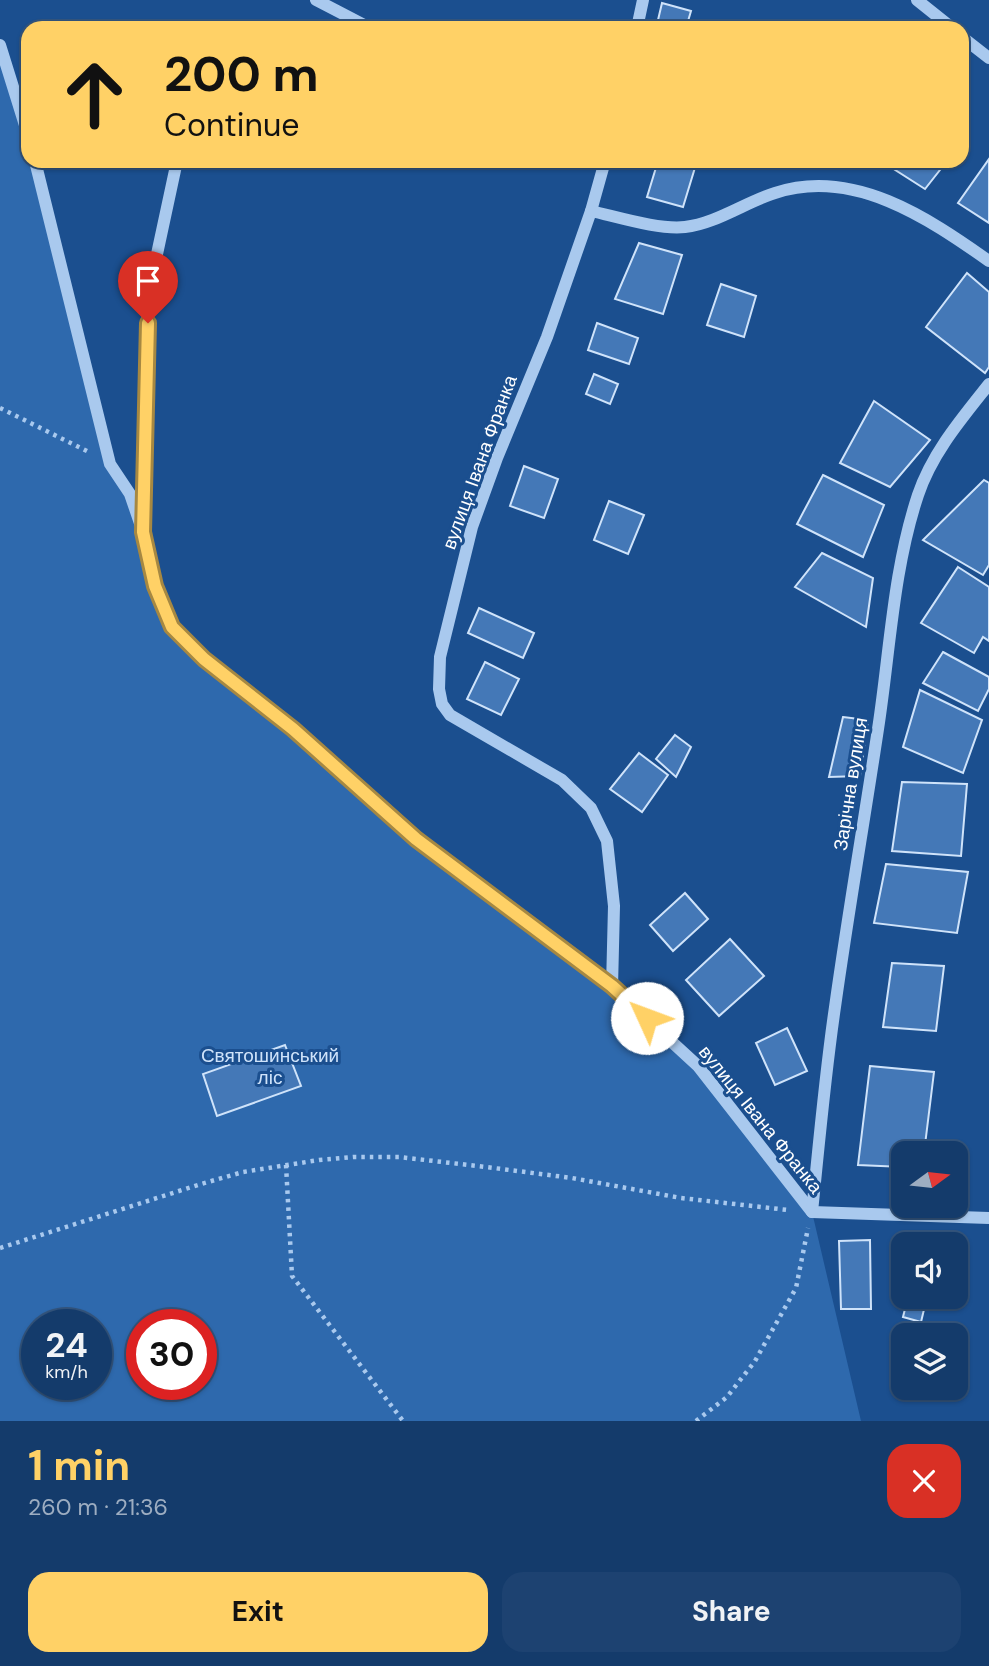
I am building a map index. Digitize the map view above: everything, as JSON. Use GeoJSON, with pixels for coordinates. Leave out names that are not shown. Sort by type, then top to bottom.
{"type":"FeatureCollection","features":[{"type":"Feature","properties":{"kind":"street"},"geometry":{"type":"LineString","coordinates":[[316,0],[356,21]]}},
{"type":"Feature","properties":{"kind":"street"},"geometry":{"type":"LineString","coordinates":[[638,21],[643,0]]}},
{"type":"Feature","properties":{"kind":"street"},"geometry":{"type":"LineString","coordinates":[[918,0],[944,21]]}},
{"type":"Feature","properties":{"kind":"street"},"geometry":{"type":"LineString","coordinates":[[969,42],[989,58]]}},
{"type":"Feature","properties":{"kind":"street"},"geometry":{"type":"LineString","coordinates":[[0,44],[21,112]]}},
{"type":"Feature","properties":{"kind":"street","name":"вулиця Івана Франка"},"geometry":{"type":"LineString","coordinates":[[38,168],[110,464],[130,494],[143,532],[155,586],[172,627],[204,659],[293,729],[416,839],[612,986],[698,1066],[812,1212],[989,1218]]}},
{"type":"Feature","properties":{"kind":"street"},"geometry":{"type":"LineString","coordinates":[[143,532],[148,296],[175,168]]}},
{"type":"Feature","properties":{"kind":"street","name":"вулиця Івана Франка"},"geometry":{"type":"LineString","coordinates":[[603,168],[591,211],[547,337],[471,527],[440,657],[439,689],[442,704],[450,715],[562,780],[591,808],[607,841],[614,906],[612,986]]}},
{"type":"Feature","properties":{"kind":"street"},"geometry":{"type":"LineString","coordinates":[[591,211],[661,226],[687,227],[706,222],[780,191],[824,186],[864,192],[901,206],[950,234],[989,261]]}},
{"type":"Feature","properties":{"kind":"street","name":"Зарічна вулиця"},"geometry":{"type":"LineString","coordinates":[[812,1212],[835,1009],[884,691],[897,586],[907,535],[919,493],[935,458],[989,384]]}},
{"type":"Feature","properties":{"kind":"path"},"geometry":{"type":"LineString","coordinates":[[0,408],[110,464]]}},
{"type":"Feature","properties":{"kind":"path"},"geometry":{"type":"LineString","coordinates":[[0,1248],[243,1172],[353,1157],[399,1157],[572,1178],[681,1198],[812,1212],[796,1288],[755,1361],[727,1397],[696,1421]]}},
{"type":"Feature","properties":{"kind":"path"},"geometry":{"type":"LineString","coordinates":[[286,1165],[292,1276],[403,1421]]}},
{"type":"Feature","properties":{"kind":"green space","name":"Святошинський ліс"},"geometry":{"type":"Polygon","coordinates":[[[0,45],[21,112],[21,168],[37,168],[110,463],[130,494],[172,627],[416,839],[612,987],[698,1066],[812,1212],[861,1421],[0,1421],[0,45]]]}},
{"type":"Feature","properties":{"kind":"building"},"geometry":{"type":"Polygon","coordinates":[[[662,3],[691,11],[688,21],[658,20],[662,3]]]}},
{"type":"Feature","properties":{"kind":"building"},"geometry":{"type":"Polygon","coordinates":[[[989,159],[989,223],[958,203],[989,159]]]}},
{"type":"Feature","properties":{"kind":"building"},"geometry":{"type":"Polygon","coordinates":[[[656,168],[695,168],[683,207],[647,197],[656,168]]]}},
{"type":"Feature","properties":{"kind":"building"},"geometry":{"type":"Polygon","coordinates":[[[892,168],[942,168],[925,189],[892,168]]]}},
{"type":"Feature","properties":{"kind":"building"},"geometry":{"type":"Polygon","coordinates":[[[639,243],[682,255],[663,314],[615,299],[639,243]]]}},
{"type":"Feature","properties":{"kind":"building"},"geometry":{"type":"Polygon","coordinates":[[[967,273],[989,292],[989,367],[985,373],[926,327],[967,273]]]}},
{"type":"Feature","properties":{"kind":"building"},"geometry":{"type":"Polygon","coordinates":[[[721,284],[756,296],[744,337],[707,325],[721,284]]]}},
{"type":"Feature","properties":{"kind":"building"},"geometry":{"type":"Polygon","coordinates":[[[597,323],[638,338],[629,364],[588,350],[597,323]]]}},
{"type":"Feature","properties":{"kind":"building"},"geometry":{"type":"Polygon","coordinates":[[[594,374],[618,384],[610,404],[586,394],[594,374]]]}},
{"type":"Feature","properties":{"kind":"building"},"geometry":{"type":"Polygon","coordinates":[[[874,401],[930,440],[890,487],[840,463],[874,401]]]}},
{"type":"Feature","properties":{"kind":"building"},"geometry":{"type":"Polygon","coordinates":[[[524,466],[558,479],[544,518],[510,506],[524,466]]]}},
{"type":"Feature","properties":{"kind":"building"},"geometry":{"type":"Polygon","coordinates":[[[823,475],[884,505],[863,557],[797,524],[823,475]]]}},
{"type":"Feature","properties":{"kind":"building"},"geometry":{"type":"Polygon","coordinates":[[[984,480],[989,483],[989,565],[983,575],[923,540],[984,480]]]}},
{"type":"Feature","properties":{"kind":"building"},"geometry":{"type":"Polygon","coordinates":[[[609,501],[644,515],[628,554],[594,540],[609,501]]]}},
{"type":"Feature","properties":{"kind":"building"},"geometry":{"type":"Polygon","coordinates":[[[822,553],[873,578],[866,627],[795,587],[822,553]]]}},
{"type":"Feature","properties":{"kind":"building"},"geometry":{"type":"Polygon","coordinates":[[[958,567],[989,587],[989,641],[983,637],[974,653],[921,623],[958,567]]]}},
{"type":"Feature","properties":{"kind":"building"},"geometry":{"type":"Polygon","coordinates":[[[479,608],[534,633],[523,658],[468,633],[479,608]]]}},
{"type":"Feature","properties":{"kind":"building"},"geometry":{"type":"Polygon","coordinates":[[[943,652],[989,677],[989,689],[978,711],[923,683],[943,652]]]}},
{"type":"Feature","properties":{"kind":"building"},"geometry":{"type":"Polygon","coordinates":[[[485,662],[519,679],[501,715],[467,699],[485,662]]]}},
{"type":"Feature","properties":{"kind":"building"},"geometry":{"type":"Polygon","coordinates":[[[920,690],[982,720],[963,773],[903,747],[920,690]]]}},
{"type":"Feature","properties":{"kind":"building"},"geometry":{"type":"Polygon","coordinates":[[[843,717],[868,720],[860,776],[829,777],[843,717]]]}},
{"type":"Feature","properties":{"kind":"building"},"geometry":{"type":"Polygon","coordinates":[[[675,735],[691,747],[676,777],[656,759],[675,735]]]}},
{"type":"Feature","properties":{"kind":"building"},"geometry":{"type":"Polygon","coordinates":[[[639,753],[668,775],[642,812],[610,789],[639,753]]]}},
{"type":"Feature","properties":{"kind":"building"},"geometry":{"type":"Polygon","coordinates":[[[902,782],[967,784],[961,856],[892,851],[902,782]]]}},
{"type":"Feature","properties":{"kind":"building"},"geometry":{"type":"Polygon","coordinates":[[[886,864],[968,872],[957,933],[874,923],[886,864]]]}},
{"type":"Feature","properties":{"kind":"building"},"geometry":{"type":"Polygon","coordinates":[[[685,893],[708,919],[673,951],[650,925],[685,893]]]}},
{"type":"Feature","properties":{"kind":"building"},"geometry":{"type":"Polygon","coordinates":[[[730,939],[764,976],[719,1016],[686,980],[730,939]]]}},
{"type":"Feature","properties":{"kind":"building"},"geometry":{"type":"Polygon","coordinates":[[[892,963],[944,966],[936,1031],[883,1027],[892,963]]]}},
{"type":"Feature","properties":{"kind":"building"},"geometry":{"type":"Polygon","coordinates":[[[787,1028],[807,1071],[775,1085],[756,1043],[787,1028]]]}},
{"type":"Feature","properties":{"kind":"building"},"geometry":{"type":"Polygon","coordinates":[[[285,1045],[301,1086],[217,1116],[203,1074],[285,1045]]]}},
{"type":"Feature","properties":{"kind":"building"},"geometry":{"type":"Polygon","coordinates":[[[870,1066],[934,1072],[925,1141],[891,1141],[891,1166],[858,1165],[870,1066]]]}},
{"type":"Feature","properties":{"kind":"building"},"geometry":{"type":"Polygon","coordinates":[[[870,1240],[871,1309],[841,1309],[839,1241],[870,1240]]]}},
{"type":"Feature","properties":{"kind":"building"},"geometry":{"type":"Polygon","coordinates":[[[905,1309],[924,1309],[921,1322],[903,1317],[905,1309]]]}},
{"type":"Feature","properties":{"kind":"route"},"geometry":{"type":"LineString","coordinates":[[148,323],[143,532],[155,586],[172,627],[204,659],[293,729],[416,839],[612,986],[647,1018]]}}]}
